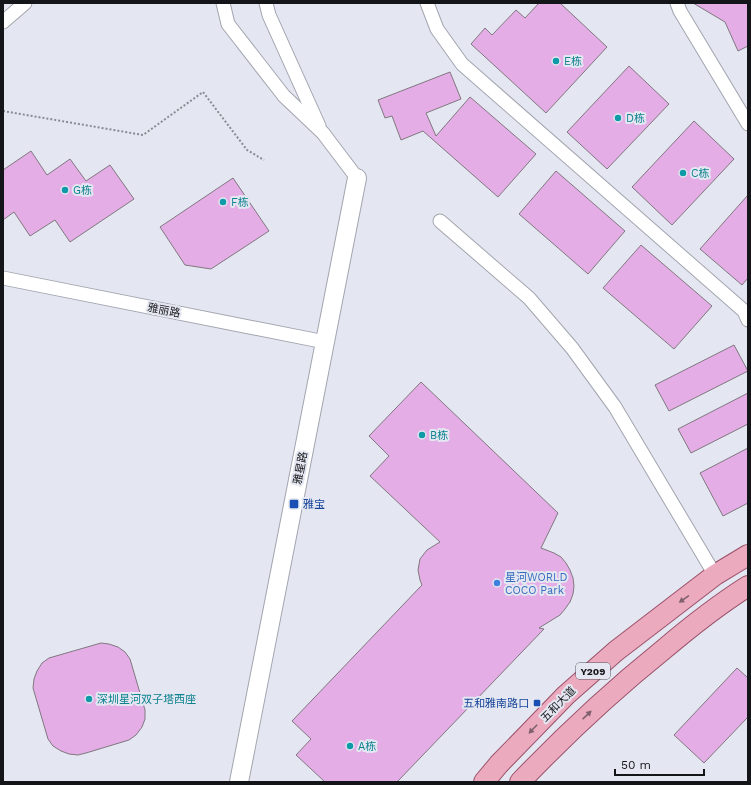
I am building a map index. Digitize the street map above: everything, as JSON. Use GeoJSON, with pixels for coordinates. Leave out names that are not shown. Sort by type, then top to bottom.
{"type":"FeatureCollection","features":[{"type":"Feature","properties":{"kind":"main road","name":"Y209"},"geometry":{"type":"LineString","coordinates":[[715,575],[748,555]]}},
{"type":"Feature","properties":{"kind":"main road","name":"五和大道"},"geometry":{"type":"LineString","coordinates":[[484,782],[499,764],[566,695],[616,651],[715,575]]}},
{"type":"Feature","properties":{"kind":"main road","name":"Y209"},"geometry":{"type":"LineString","coordinates":[[520,782],[585,716],[635,672],[686,630],[744,589]]}},
{"type":"Feature","properties":{"kind":"street"},"geometry":{"type":"LineString","coordinates":[[3,22],[25,3]]}},
{"type":"Feature","properties":{"kind":"street"},"geometry":{"type":"LineString","coordinates":[[223,3],[228,24],[284,96],[323,133],[357,178]]}},
{"type":"Feature","properties":{"kind":"street"},"geometry":{"type":"LineString","coordinates":[[266,3],[269,15],[323,133]]}},
{"type":"Feature","properties":{"kind":"street"},"geometry":{"type":"LineString","coordinates":[[427,3],[437,29],[462,64],[744,311],[748,320]]}},
{"type":"Feature","properties":{"kind":"street"},"geometry":{"type":"LineString","coordinates":[[677,3],[680,11],[748,124]]}},
{"type":"Feature","properties":{"kind":"street","name":"雅星路"},"geometry":{"type":"LineString","coordinates":[[239,782],[357,178]]}},
{"type":"Feature","properties":{"kind":"street"},"geometry":{"type":"LineString","coordinates":[[440,221],[529,298],[572,348],[615,407],[715,575]]}},
{"type":"Feature","properties":{"kind":"street","name":"雅丽路"},"geometry":{"type":"LineString","coordinates":[[3,278],[325,342]]}},
{"type":"Feature","properties":{"kind":"path"},"geometry":{"type":"LineString","coordinates":[[3,110],[143,135],[203,92],[247,150],[264,160]]}},
{"type":"Feature","properties":{"kind":"building","name":"E栋"},"geometry":{"type":"Polygon","coordinates":[[[539,3],[560,3],[607,47],[546,113],[471,44],[485,28],[492,35],[516,10],[525,18],[539,3]]]}},
{"type":"Feature","properties":{"kind":"building"},"geometry":{"type":"Polygon","coordinates":[[[693,3],[748,3],[748,46],[738,51],[725,22],[693,3]]]}},
{"type":"Feature","properties":{"kind":"building","name":"D栋"},"geometry":{"type":"Polygon","coordinates":[[[629,66],[669,104],[607,169],[567,132],[629,66]]]}},
{"type":"Feature","properties":{"kind":"building"},"geometry":{"type":"Polygon","coordinates":[[[450,72],[461,99],[426,113],[436,136],[470,97],[536,154],[498,197],[423,131],[401,140],[392,116],[385,118],[378,100],[450,72]]]}},
{"type":"Feature","properties":{"kind":"building","name":"C栋"},"geometry":{"type":"Polygon","coordinates":[[[694,121],[734,159],[672,225],[632,187],[694,121]]]}},
{"type":"Feature","properties":{"kind":"building","name":"G栋"},"geometry":{"type":"Polygon","coordinates":[[[31,151],[47,175],[70,159],[86,181],[110,165],[134,199],[70,242],[55,220],[30,236],[14,212],[3,220],[3,170],[31,151]]]}},
{"type":"Feature","properties":{"kind":"building"},"geometry":{"type":"Polygon","coordinates":[[[556,171],[625,231],[588,274],[519,214],[556,171]]]}},
{"type":"Feature","properties":{"kind":"building","name":"F栋"},"geometry":{"type":"Polygon","coordinates":[[[233,178],[269,231],[211,269],[185,265],[160,227],[233,178]]]}},
{"type":"Feature","properties":{"kind":"building"},"geometry":{"type":"Polygon","coordinates":[[[748,195],[748,278],[742,285],[700,249],[748,195]]]}},
{"type":"Feature","properties":{"kind":"building"},"geometry":{"type":"Polygon","coordinates":[[[641,245],[712,306],[674,349],[603,288],[641,245]]]}},
{"type":"Feature","properties":{"kind":"building"},"geometry":{"type":"Polygon","coordinates":[[[734,345],[748,371],[669,411],[655,385],[734,345]]]}},
{"type":"Feature","properties":{"kind":"building","name":"星河WORLD COCO Park"},"geometry":{"type":"Polygon","coordinates":[[[421,382],[558,513],[541,548],[561,557],[566,563],[573,578],[573,594],[570,602],[560,615],[539,628],[544,629],[397,782],[325,782],[296,755],[311,739],[292,721],[422,585],[418,570],[420,559],[427,550],[440,542],[370,476],[389,456],[369,436],[421,382]]]}},
{"type":"Feature","properties":{"kind":"building"},"geometry":{"type":"Polygon","coordinates":[[[748,393],[748,424],[691,453],[678,429],[748,393]]]}},
{"type":"Feature","properties":{"kind":"building"},"geometry":{"type":"Polygon","coordinates":[[[748,448],[748,503],[723,516],[700,473],[748,448]]]}},
{"type":"Feature","properties":{"kind":"building","name":"深圳星河双子塔西座"},"geometry":{"type":"Polygon","coordinates":[[[101,643],[118,647],[125,652],[130,659],[145,710],[145,719],[142,727],[136,735],[129,740],[78,755],[69,754],[53,746],[48,739],[33,688],[34,679],[42,663],[49,658],[101,643]]]}},
{"type":"Feature","properties":{"kind":"building"},"geometry":{"type":"Polygon","coordinates":[[[737,668],[748,678],[748,717],[704,763],[674,735],[737,668]]]}},
{"type":"Feature","properties":{"kind":"place","name":"E栋"},"geometry":{"type":"Point","coordinates":[556,61]}},
{"type":"Feature","properties":{"kind":"place","name":"D栋"},"geometry":{"type":"Point","coordinates":[618,118]}},
{"type":"Feature","properties":{"kind":"place","name":"C栋"},"geometry":{"type":"Point","coordinates":[683,173]}},
{"type":"Feature","properties":{"kind":"place","name":"G栋"},"geometry":{"type":"Point","coordinates":[65,190]}},
{"type":"Feature","properties":{"kind":"place","name":"F栋"},"geometry":{"type":"Point","coordinates":[223,202]}},
{"type":"Feature","properties":{"kind":"place","name":"B栋"},"geometry":{"type":"Point","coordinates":[422,435]}},
{"type":"Feature","properties":{"kind":"place","name":"雅宝"},"geometry":{"type":"Point","coordinates":[294,504]}},
{"type":"Feature","properties":{"kind":"place","name":"星河WORLD COCO Park"},"geometry":{"type":"Point","coordinates":[497,583]}},
{"type":"Feature","properties":{"kind":"place","name":"深圳星河双子塔西座"},"geometry":{"type":"Point","coordinates":[89,699]}},
{"type":"Feature","properties":{"kind":"place","name":"五和雅南路口"},"geometry":{"type":"Point","coordinates":[537,703]}},
{"type":"Feature","properties":{"kind":"place","name":"A栋"},"geometry":{"type":"Point","coordinates":[350,746]}}]}
